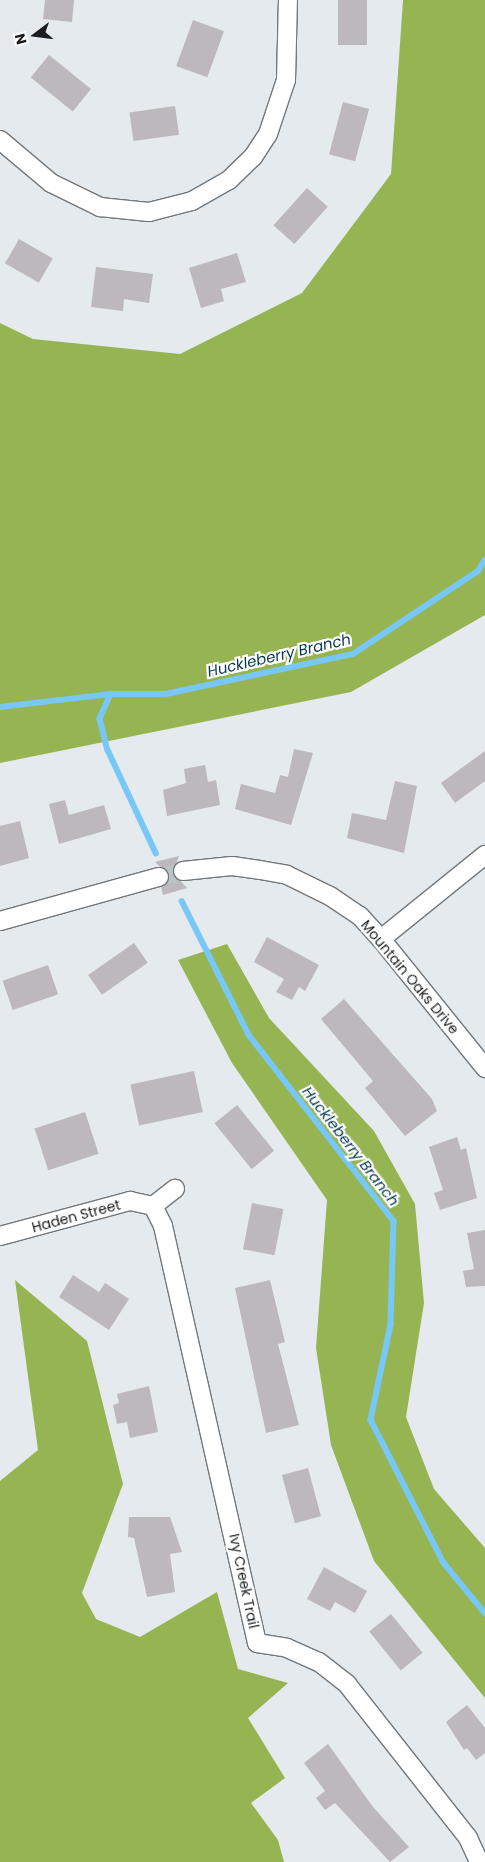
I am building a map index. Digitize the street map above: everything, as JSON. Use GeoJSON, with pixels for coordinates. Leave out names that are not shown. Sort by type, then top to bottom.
{"type":"FeatureCollection","features":[{"type":"Feature","properties":{"kind":"street"},"geometry":{"type":"LineString","coordinates":[[0,140],[51,183],[100,207],[149,212],[170,209],[207,194],[252,158],[280,108],[286,80],[288,0]]}},
{"type":"Feature","properties":{"kind":"street"},"geometry":{"type":"LineString","coordinates":[[381,939],[485,855]]}},
{"type":"Feature","properties":{"kind":"street","name":"Mountain Oaks Drive"},"geometry":{"type":"LineString","coordinates":[[183,871],[232,866],[287,875],[330,896],[360,916],[381,939],[485,1068]]}},
{"type":"Feature","properties":{"kind":"street"},"geometry":{"type":"LineString","coordinates":[[0,921],[159,877]]}},
{"type":"Feature","properties":{"kind":"street"},"geometry":{"type":"LineString","coordinates":[[153,1206],[175,1189]]}},
{"type":"Feature","properties":{"kind":"street","name":"Haden Street"},"geometry":{"type":"LineString","coordinates":[[0,1236],[130,1201],[153,1206]]}},
{"type":"Feature","properties":{"kind":"street","name":"Ivy Creek Trail"},"geometry":{"type":"LineString","coordinates":[[153,1206],[163,1226],[257,1643],[287,1648],[319,1662],[347,1684],[468,1838],[479,1862]]}},
{"type":"Feature","properties":{"kind":"green space"},"geometry":{"type":"Polygon","coordinates":[[[403,0],[485,0],[485,615],[351,692],[0,763],[0,323],[33,339],[180,354],[302,293],[391,174],[403,0]]]}},
{"type":"Feature","properties":{"kind":"green space"},"geometry":{"type":"Polygon","coordinates":[[[227,944],[269,1018],[374,1131],[415,1204],[424,1303],[406,1417],[434,1489],[485,1548],[485,1698],[374,1561],[331,1445],[316,1348],[327,1200],[232,1063],[178,960],[227,944]]]}},
{"type":"Feature","properties":{"kind":"green space"},"geometry":{"type":"Polygon","coordinates":[[[15,1280],[87,1341],[123,1484],[82,1593],[96,1619],[140,1637],[217,1592],[238,1669],[288,1683],[248,1718],[285,1778],[251,1803],[278,1840],[284,1862],[0,1862],[0,1481],[38,1450],[15,1280]]]}},
{"type":"Feature","properties":{"kind":"building"},"geometry":{"type":"Polygon","coordinates":[[[45,0],[74,0],[72,22],[43,19],[45,0]]]}},
{"type":"Feature","properties":{"kind":"building"},"geometry":{"type":"Polygon","coordinates":[[[338,0],[367,0],[367,45],[338,45],[338,0]]]}},
{"type":"Feature","properties":{"kind":"building"},"geometry":{"type":"Polygon","coordinates":[[[193,20],[224,31],[207,77],[176,66],[193,20]]]}},
{"type":"Feature","properties":{"kind":"building"},"geometry":{"type":"Polygon","coordinates":[[[49,55],[91,89],[73,112],[31,78],[49,55]]]}},
{"type":"Feature","properties":{"kind":"building"},"geometry":{"type":"Polygon","coordinates":[[[343,102],[369,109],[355,161],[329,154],[343,102]]]}},
{"type":"Feature","properties":{"kind":"building"},"geometry":{"type":"Polygon","coordinates":[[[175,106],[179,135],[133,141],[129,112],[175,106]]]}},
{"type":"Feature","properties":{"kind":"building"},"geometry":{"type":"Polygon","coordinates":[[[307,188],[328,207],[294,244],[274,225],[307,188]]]}},
{"type":"Feature","properties":{"kind":"building"},"geometry":{"type":"Polygon","coordinates":[[[19,239],[53,258],[39,283],[5,263],[19,239]]]}},
{"type":"Feature","properties":{"kind":"building"},"geometry":{"type":"Polygon","coordinates":[[[237,253],[246,282],[221,289],[224,301],[201,308],[189,268],[237,253]]]}},
{"type":"Feature","properties":{"kind":"building"},"geometry":{"type":"Polygon","coordinates":[[[96,267],[153,274],[149,303],[124,299],[123,311],[91,307],[96,267]]]}},
{"type":"Feature","properties":{"kind":"building"},"geometry":{"type":"Polygon","coordinates":[[[294,749],[313,753],[291,825],[235,809],[241,784],[275,793],[280,775],[288,777],[294,749]]]}},
{"type":"Feature","properties":{"kind":"building"},"geometry":{"type":"Polygon","coordinates":[[[485,751],[485,781],[455,803],[441,783],[485,751]]]}},
{"type":"Feature","properties":{"kind":"building"},"geometry":{"type":"Polygon","coordinates":[[[205,765],[208,782],[216,780],[220,805],[167,816],[163,790],[186,783],[184,769],[205,765]]]}},
{"type":"Feature","properties":{"kind":"building"},"geometry":{"type":"Polygon","coordinates":[[[395,781],[417,786],[404,853],[347,838],[352,813],[386,820],[395,781]]]}},
{"type":"Feature","properties":{"kind":"building"},"geometry":{"type":"Polygon","coordinates":[[[65,800],[69,815],[104,805],[111,829],[59,844],[49,804],[65,800]]]}},
{"type":"Feature","properties":{"kind":"building"},"geometry":{"type":"Polygon","coordinates":[[[20,821],[29,858],[0,866],[0,826],[20,821]]]}},
{"type":"Feature","properties":{"kind":"building"},"geometry":{"type":"Polygon","coordinates":[[[179,856],[173,873],[187,888],[163,895],[161,887],[169,875],[155,862],[179,856]]]}},
{"type":"Feature","properties":{"kind":"building"},"geometry":{"type":"Polygon","coordinates":[[[267,937],[319,965],[305,991],[299,987],[292,1000],[276,992],[284,979],[254,962],[267,937]]]}},
{"type":"Feature","properties":{"kind":"building"},"geometry":{"type":"Polygon","coordinates":[[[134,943],[148,963],[102,995],[88,975],[134,943]]]}},
{"type":"Feature","properties":{"kind":"building"},"geometry":{"type":"Polygon","coordinates":[[[48,965],[58,994],[13,1010],[3,981],[48,965]]]}},
{"type":"Feature","properties":{"kind":"building"},"geometry":{"type":"Polygon","coordinates":[[[344,999],[432,1099],[437,1111],[405,1136],[365,1088],[373,1081],[321,1019],[344,999]]]}},
{"type":"Feature","properties":{"kind":"building"},"geometry":{"type":"Polygon","coordinates":[[[194,1071],[203,1112],[139,1126],[130,1085],[194,1071]]]}},
{"type":"Feature","properties":{"kind":"building"},"geometry":{"type":"Polygon","coordinates":[[[237,1105],[274,1151],[252,1169],[214,1123],[237,1105]]]}},
{"type":"Feature","properties":{"kind":"building"},"geometry":{"type":"Polygon","coordinates":[[[85,1112],[99,1154],[48,1170],[35,1128],[85,1112]]]}},
{"type":"Feature","properties":{"kind":"building"},"geometry":{"type":"Polygon","coordinates":[[[457,1137],[461,1150],[466,1148],[477,1198],[440,1210],[434,1193],[443,1190],[429,1147],[457,1137]]]}},
{"type":"Feature","properties":{"kind":"building"},"geometry":{"type":"Polygon","coordinates":[[[252,1203],[283,1209],[274,1255],[243,1249],[252,1203]]]}},
{"type":"Feature","properties":{"kind":"building"},"geometry":{"type":"Polygon","coordinates":[[[485,1230],[485,1286],[466,1287],[463,1271],[474,1269],[467,1233],[485,1230]]]}},
{"type":"Feature","properties":{"kind":"building"},"geometry":{"type":"Polygon","coordinates":[[[73,1275],[99,1292],[105,1283],[129,1299],[109,1330],[59,1297],[73,1275]]]}},
{"type":"Feature","properties":{"kind":"building"},"geometry":{"type":"Polygon","coordinates":[[[270,1280],[285,1342],[278,1344],[299,1425],[266,1433],[235,1288],[270,1280]]]}},
{"type":"Feature","properties":{"kind":"building"},"geometry":{"type":"Polygon","coordinates":[[[149,1386],[158,1432],[130,1438],[127,1422],[117,1424],[113,1405],[119,1403],[117,1394],[149,1386]]]}},
{"type":"Feature","properties":{"kind":"building"},"geometry":{"type":"Polygon","coordinates":[[[308,1468],[321,1516],[295,1523],[282,1475],[308,1468]]]}},
{"type":"Feature","properties":{"kind":"building"},"geometry":{"type":"Polygon","coordinates":[[[129,1517],[170,1517],[182,1552],[170,1554],[175,1592],[147,1597],[134,1538],[128,1537],[129,1517]]]}},
{"type":"Feature","properties":{"kind":"building"},"geometry":{"type":"Polygon","coordinates":[[[324,1567],[367,1591],[355,1613],[335,1602],[330,1611],[307,1599],[324,1567]]]}},
{"type":"Feature","properties":{"kind":"building"},"geometry":{"type":"Polygon","coordinates":[[[391,1614],[422,1653],[401,1670],[369,1632],[391,1614]]]}},
{"type":"Feature","properties":{"kind":"building"},"geometry":{"type":"Polygon","coordinates":[[[467,1705],[485,1728],[485,1753],[476,1760],[467,1748],[464,1750],[446,1722],[467,1705]]]}},
{"type":"Feature","properties":{"kind":"building"},"geometry":{"type":"Polygon","coordinates":[[[328,1744],[373,1807],[409,1847],[390,1862],[335,1803],[325,1810],[316,1798],[325,1791],[304,1763],[328,1744]]]}},
{"type":"Feature","properties":{"kind":"waterway","name":"Huckleberry Branch"},"geometry":{"type":"LineString","coordinates":[[0,707],[111,694],[166,694],[353,654],[478,571],[485,560]]}},
{"type":"Feature","properties":{"kind":"waterway","name":"Huckleberry Branch"},"geometry":{"type":"LineString","coordinates":[[111,694],[100,719],[108,750],[156,853]]}},
{"type":"Feature","properties":{"kind":"waterway","name":"Huckleberry Branch"},"geometry":{"type":"LineString","coordinates":[[182,901],[249,1035],[394,1221],[391,1325],[371,1420],[444,1563],[485,1613]]}},
{"type":"Feature","properties":{"kind":"tunnel"},"geometry":{"type":"LineString","coordinates":[[159,877],[183,871]]}}]}
